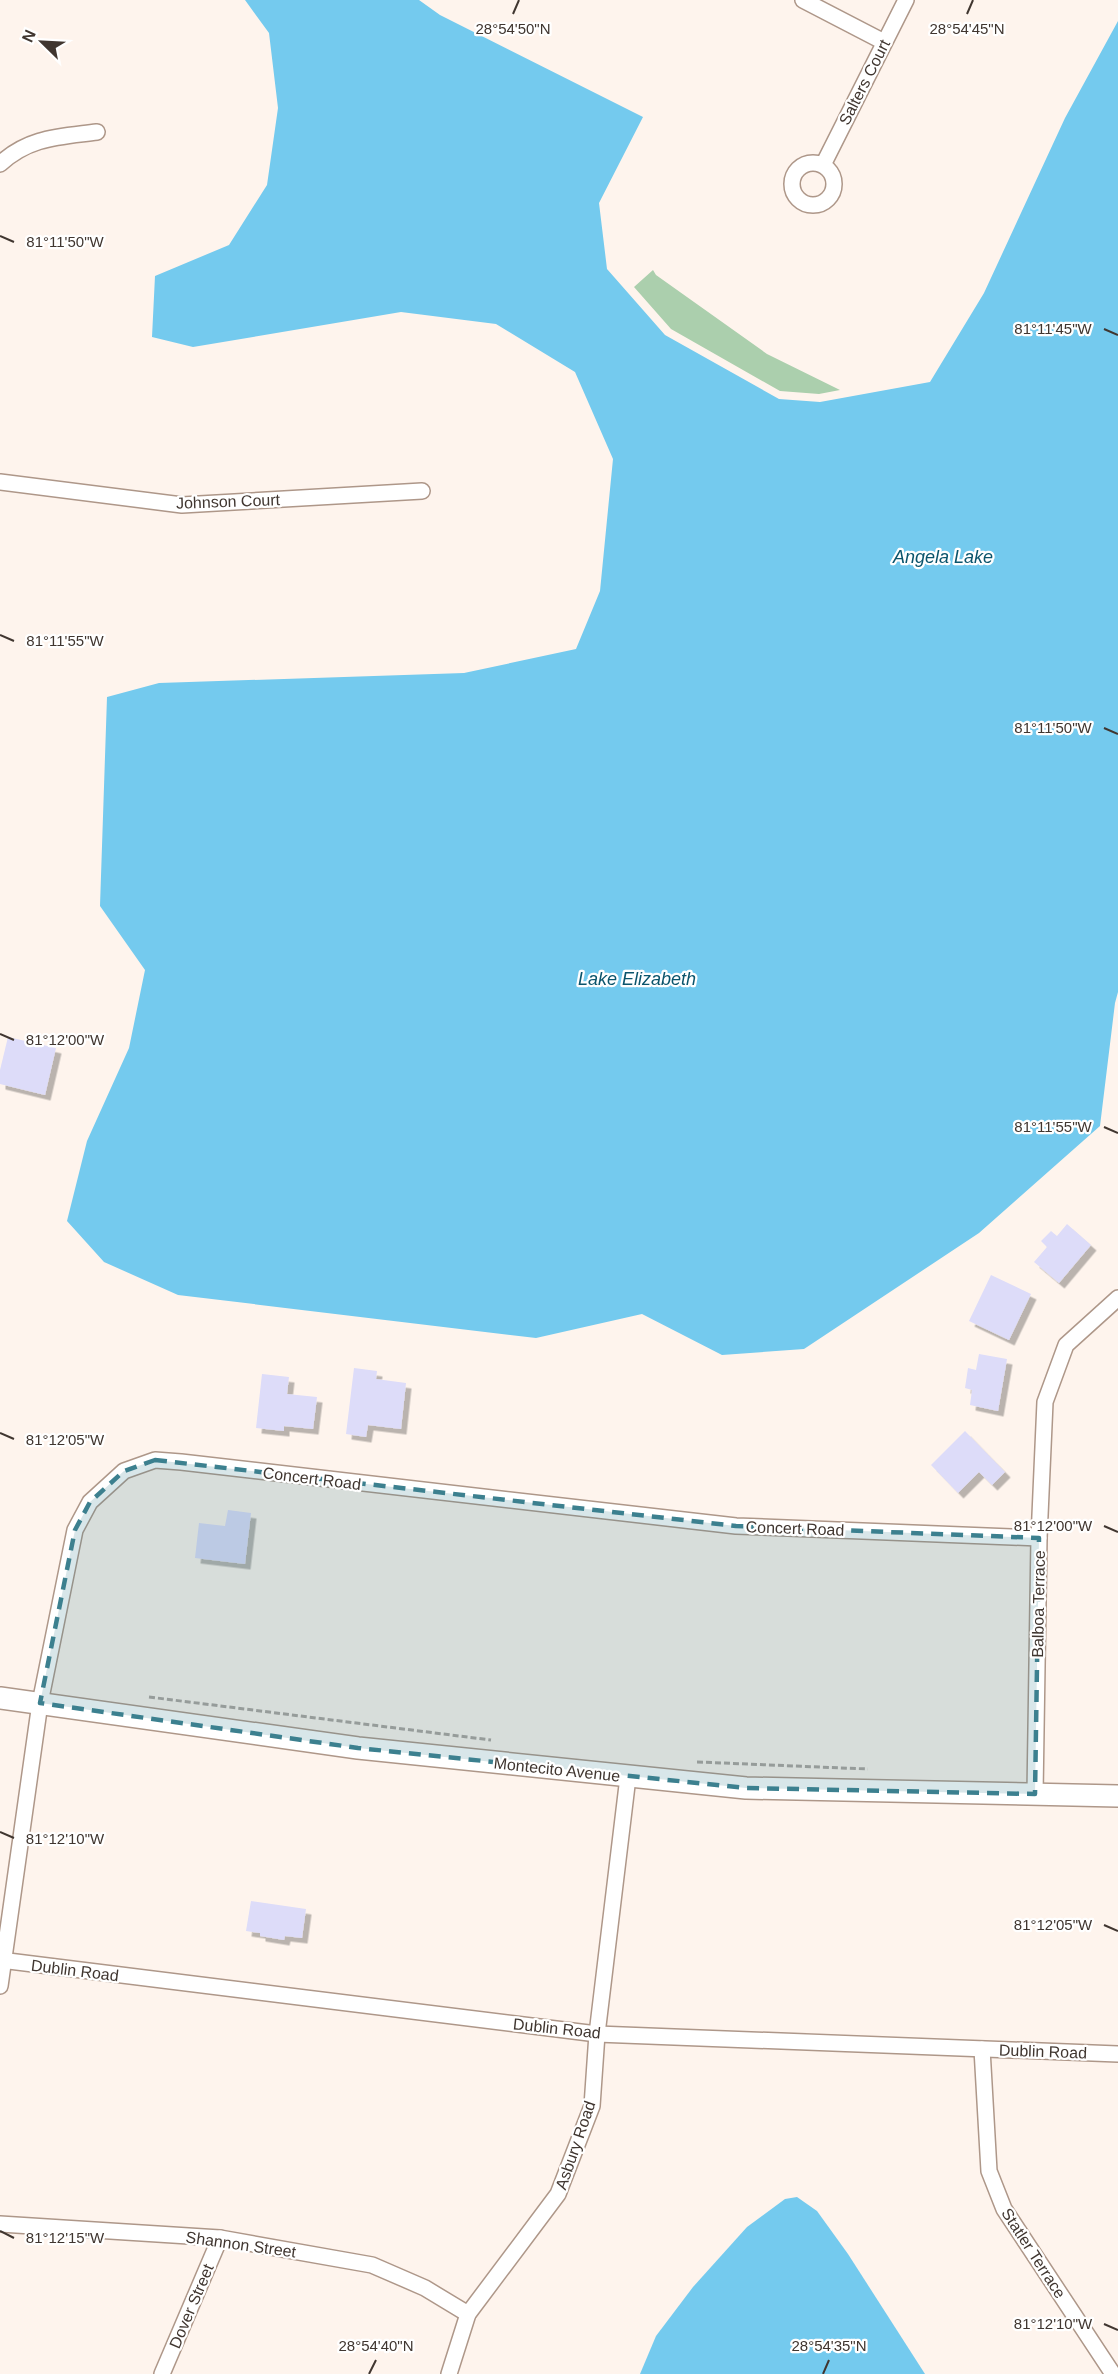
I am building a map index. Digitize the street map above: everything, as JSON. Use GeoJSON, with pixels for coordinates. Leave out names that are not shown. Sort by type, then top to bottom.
{"type":"FeatureCollection","features":[{"type":"Feature","properties":{"kind":"street"},"geometry":{"type":"LineString","coordinates":[[803,0],[884,42]]}},
{"type":"Feature","properties":{"kind":"street","name":"Salters Court"},"geometry":{"type":"LineString","coordinates":[[823,165],[906,0]]}},
{"type":"Feature","properties":{"kind":"street"},"geometry":{"type":"LineString","coordinates":[[0,164],[19,148],[41,140],[97,132]]}},
{"type":"Feature","properties":{"kind":"street","name":"Johnson Court"},"geometry":{"type":"LineString","coordinates":[[0,482],[182,506],[422,491]]}},
{"type":"Feature","properties":{"kind":"street","name":"Balboa Terrace"},"geometry":{"type":"LineString","coordinates":[[1035,1794],[1039,1538],[1045,1402],[1066,1345],[1118,1298]]}},
{"type":"Feature","properties":{"kind":"street","name":"Concert Road"},"geometry":{"type":"LineString","coordinates":[[0,1986],[40,1703],[75,1530],[90,1502],[124,1471],[155,1460],[736,1526],[1039,1538]]}},
{"type":"Feature","properties":{"kind":"street","name":"Montecito Avenue"},"geometry":{"type":"LineString","coordinates":[[0,1698],[358,1748],[746,1788],[1118,1797]]}},
{"type":"Feature","properties":{"kind":"street","name":"Asbury Road"},"geometry":{"type":"LineString","coordinates":[[449,2374],[468,2314],[558,2194],[592,2106],[597,2034],[628,1777]]}},
{"type":"Feature","properties":{"kind":"street","name":"Dublin Road"},"geometry":{"type":"LineString","coordinates":[[2,1960],[597,2034],[1118,2054]]}},
{"type":"Feature","properties":{"kind":"street","name":"Statler Terrace"},"geometry":{"type":"LineString","coordinates":[[982,2049],[989,2171],[1004,2209],[1113,2374]]}},
{"type":"Feature","properties":{"kind":"street","name":"Shannon Street"},"geometry":{"type":"LineString","coordinates":[[0,2224],[220,2238],[372,2265],[425,2288],[468,2314]]}},
{"type":"Feature","properties":{"kind":"street","name":"Dover Street"},"geometry":{"type":"LineString","coordinates":[[162,2374],[220,2238]]}},
{"type":"Feature","properties":{"kind":"path"},"geometry":{"type":"LineString","coordinates":[[147,1697],[497,1741]]}},
{"type":"Feature","properties":{"kind":"path"},"geometry":{"type":"LineString","coordinates":[[690,1761],[874,1770]]}},
{"type":"Feature","properties":{"kind":"highlighted area"},"geometry":{"type":"Polygon","coordinates":[[[155,1460],[736,1526],[1039,1538],[1035,1794],[746,1788],[358,1748],[40,1703],[75,1530],[90,1502],[124,1471],[155,1460]]]}},
{"type":"Feature","properties":{"kind":"green space"},"geometry":{"type":"Polygon","coordinates":[[[653,270],[656,275],[767,354],[840,390],[819,394],[780,391],[671,329],[634,287],[653,270]]]}},
{"type":"Feature","properties":{"kind":"water","name":"Lake Elizabeth"},"geometry":{"type":"Polygon","coordinates":[[[245,0],[419,0],[440,15],[643,117],[599,203],[607,269],[665,335],[779,399],[820,402],[930,382],[984,293],[1065,118],[1118,21],[1118,992],[1100,1126],[979,1233],[804,1349],[722,1355],[642,1314],[536,1338],[178,1295],[104,1262],[67,1221],[87,1141],[129,1048],[145,970],[100,906],[107,697],[159,683],[464,673],[576,649],[600,591],[613,459],[575,372],[496,324],[401,312],[193,347],[152,337],[155,276],[229,245],[267,185],[278,108],[269,33],[245,0]]]}},
{"type":"Feature","properties":{"kind":"water"},"geometry":{"type":"Polygon","coordinates":[[[797,2197],[817,2211],[848,2254],[925,2374],[640,2374],[656,2336],[693,2287],[747,2227],[785,2199],[797,2197]]]}},
{"type":"Feature","properties":{"kind":"building"},"geometry":{"type":"Polygon","coordinates":[[[8,1037],[56,1048],[45,1095],[0,1084],[0,1070],[8,1037]]]}},
{"type":"Feature","properties":{"kind":"building"},"geometry":{"type":"Polygon","coordinates":[[[1067,1224],[1091,1245],[1059,1283],[1034,1262],[1047,1247],[1041,1241],[1051,1231],[1057,1236],[1067,1224]]]}},
{"type":"Feature","properties":{"kind":"building"},"geometry":{"type":"Polygon","coordinates":[[[991,1275],[1031,1294],[1009,1340],[969,1321],[991,1275]]]}},
{"type":"Feature","properties":{"kind":"building"},"geometry":{"type":"Polygon","coordinates":[[[979,1354],[1007,1359],[998,1411],[970,1405],[972,1390],[965,1388],[968,1368],[976,1370],[979,1354]]]}},
{"type":"Feature","properties":{"kind":"building"},"geometry":{"type":"Polygon","coordinates":[[[354,1368],[377,1371],[376,1379],[406,1383],[401,1429],[368,1425],[366,1437],[346,1434],[354,1368]]]}},
{"type":"Feature","properties":{"kind":"building"},"geometry":{"type":"Polygon","coordinates":[[[262,1374],[289,1377],[287,1394],[317,1397],[313,1429],[284,1426],[284,1431],[256,1428],[262,1374]]]}},
{"type":"Feature","properties":{"kind":"building"},"geometry":{"type":"Polygon","coordinates":[[[965,1431],[1005,1472],[992,1485],[979,1472],[958,1493],[931,1465],[965,1431]]]}},
{"type":"Feature","properties":{"kind":"building"},"geometry":{"type":"Polygon","coordinates":[[[228,1510],[251,1513],[245,1564],[195,1558],[199,1523],[225,1526],[228,1510]]]}},
{"type":"Feature","properties":{"kind":"building"},"geometry":{"type":"Polygon","coordinates":[[[251,1901],[306,1909],[302,1938],[285,1936],[284,1940],[246,1931],[251,1901]]]}},
{"type":"Feature","properties":{"kind":"water label","name":"Angela Lake"},"geometry":{"type":"Point","coordinates":[943,557]}}]}
